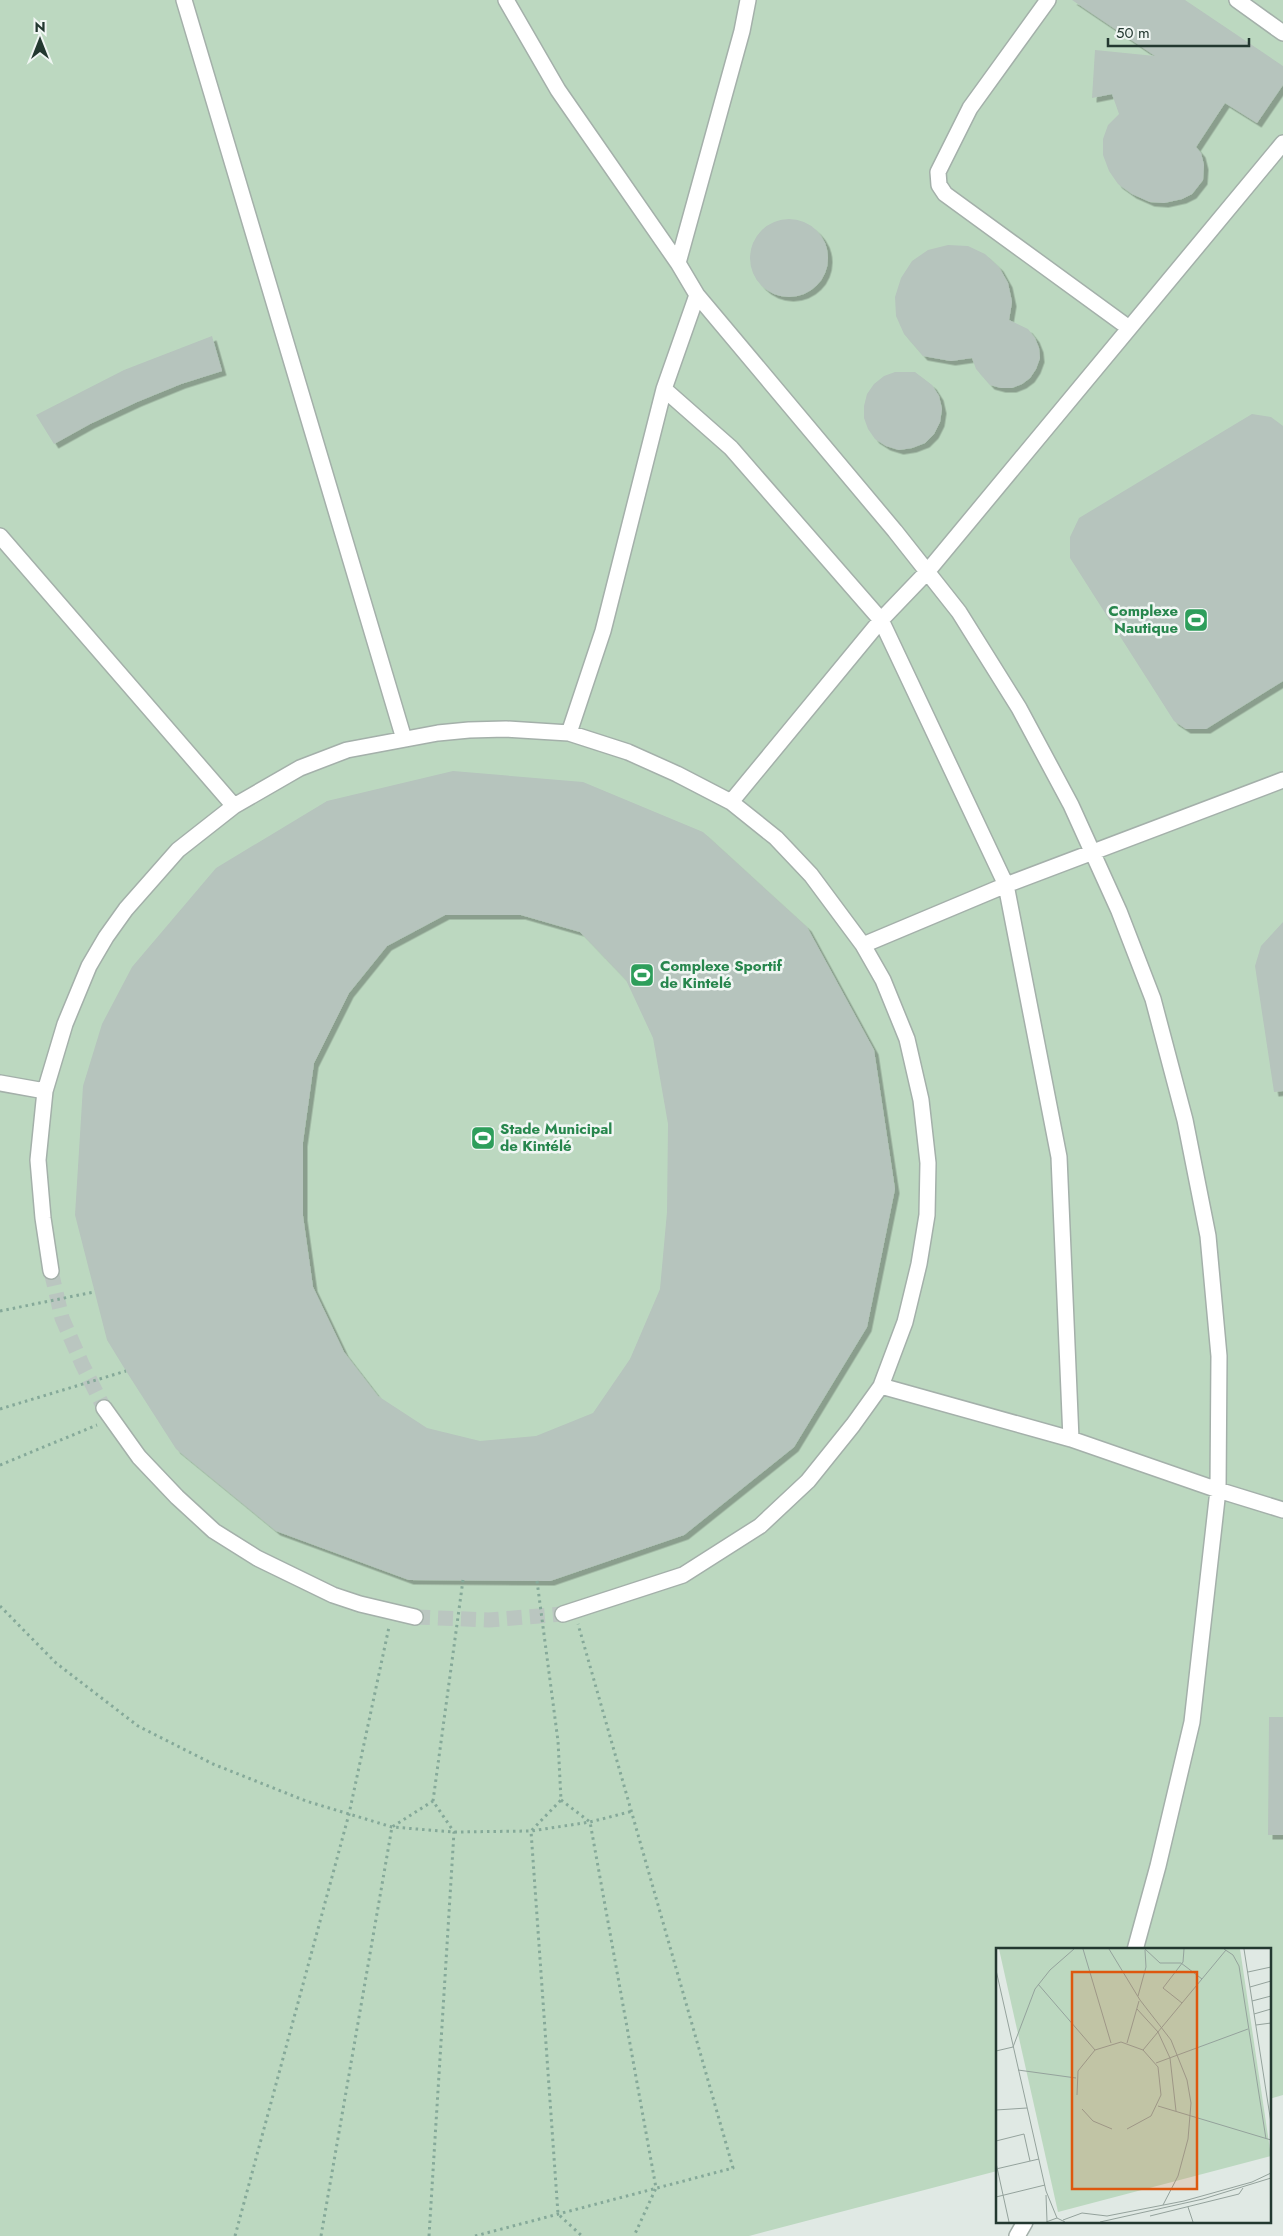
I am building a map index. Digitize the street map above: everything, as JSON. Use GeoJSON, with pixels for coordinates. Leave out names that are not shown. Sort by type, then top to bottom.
{"type":"FeatureCollection","features":[{"type":"Feature","properties":{"kind":"lane"},"geometry":{"type":"LineString","coordinates":[[184,0],[404,739]]}},
{"type":"Feature","properties":{"kind":"lane"},"geometry":{"type":"LineString","coordinates":[[506,0],[558,90],[678,263],[696,295],[802,418],[959,612],[1020,708],[1071,805],[1119,911],[1153,999],[1185,1120],[1208,1236],[1219,1356],[1218,1490],[1192,1722],[1137,1948]]}},
{"type":"Feature","properties":{"kind":"lane"},"geometry":{"type":"LineString","coordinates":[[678,263],[742,31],[748,0]]}},
{"type":"Feature","properties":{"kind":"lane"},"geometry":{"type":"LineString","coordinates":[[1048,0],[970,108],[938,172],[938,185],[945,194],[1129,328]]}},
{"type":"Feature","properties":{"kind":"lane"},"geometry":{"type":"LineString","coordinates":[[1238,0],[1283,33]]}},
{"type":"Feature","properties":{"kind":"lane"},"geometry":{"type":"LineString","coordinates":[[731,802],[881,620],[927,572],[1283,143]]}},
{"type":"Feature","properties":{"kind":"lane"},"geometry":{"type":"LineString","coordinates":[[568,733],[603,631],[664,389],[696,295]]}},
{"type":"Feature","properties":{"kind":"lane"},"geometry":{"type":"LineString","coordinates":[[664,389],[731,448],[881,620],[1006,885],[1059,1157],[1071,1439]]}},
{"type":"Feature","properties":{"kind":"lane"},"geometry":{"type":"LineString","coordinates":[[0,536],[234,806]]}},
{"type":"Feature","properties":{"kind":"lane"},"geometry":{"type":"LineString","coordinates":[[51,1271],[43,1218],[38,1160],[45,1091],[65,1024],[89,966],[106,937],[150,879],[178,850],[234,806],[300,768],[347,750],[404,739],[469,730],[506,729],[568,733],[628,752],[677,774],[731,802],[776,838],[811,875],[863,945],[883,980],[907,1039],[921,1100],[928,1164],[927,1215],[919,1264],[905,1322],[881,1386],[853,1425],[808,1481],[760,1526],[683,1576],[568,1612]]}},
{"type":"Feature","properties":{"kind":"lane"},"geometry":{"type":"LineString","coordinates":[[863,945],[1006,885],[1283,780]]}},
{"type":"Feature","properties":{"kind":"lane"},"geometry":{"type":"LineString","coordinates":[[0,1084],[45,1091]]}},
{"type":"Feature","properties":{"kind":"lane"},"geometry":{"type":"LineString","coordinates":[[881,1386],[1071,1439],[1218,1490],[1283,1510]]}},
{"type":"Feature","properties":{"kind":"lane"},"geometry":{"type":"LineString","coordinates":[[108,1414],[139,1457],[177,1497],[214,1531],[256,1558],[334,1595],[415,1617]]}},
{"type":"Feature","properties":{"kind":"lane"},"geometry":{"type":"LineString","coordinates":[[1017,2236],[1024,2224]]}},
{"type":"Feature","properties":{"kind":"path"},"geometry":{"type":"LineString","coordinates":[[0,1311],[94,1292]]}},
{"type":"Feature","properties":{"kind":"path"},"geometry":{"type":"LineString","coordinates":[[0,1409],[126,1371]]}},
{"type":"Feature","properties":{"kind":"path"},"geometry":{"type":"LineString","coordinates":[[0,1465],[108,1414]]}},
{"type":"Feature","properties":{"kind":"path"},"geometry":{"type":"LineString","coordinates":[[429,2236],[454,1832],[433,1801],[463,1580]]}},
{"type":"Feature","properties":{"kind":"path"},"geometry":{"type":"LineString","coordinates":[[537,1581],[558,1741],[561,1800],[531,1831],[558,2214],[582,2236]]}},
{"type":"Feature","properties":{"kind":"path"},"geometry":{"type":"LineString","coordinates":[[0,1606],[56,1663],[138,1726],[213,1764],[306,1800],[392,1827],[454,1832],[531,1831],[590,1822],[633,1811]]}},
{"type":"Feature","properties":{"kind":"path"},"geometry":{"type":"LineString","coordinates":[[235,2236],[350,1814],[392,1612]]}},
{"type":"Feature","properties":{"kind":"path"},"geometry":{"type":"LineString","coordinates":[[475,2236],[733,2168],[633,1811],[568,1612]]}},
{"type":"Feature","properties":{"kind":"path"},"geometry":{"type":"LineString","coordinates":[[561,1800],[590,1822],[656,2188],[634,2236]]}},
{"type":"Feature","properties":{"kind":"path"},"geometry":{"type":"LineString","coordinates":[[321,2236],[392,1827],[433,1801]]}},
{"type":"Feature","properties":{"kind":"green space","name":"Complexe Sportif de Kintelé"},"geometry":{"type":"Polygon","coordinates":[[[0,0],[1283,0],[1283,2095],[1270,2099],[1270,1948],[996,1948],[996,2171],[749,2236],[0,2236],[0,0]]]}},
{"type":"Feature","properties":{"kind":"building"},"geometry":{"type":"Polygon","coordinates":[[[1072,0],[1185,0],[1283,66],[1283,85],[1257,123],[1225,103],[1196,147],[1201,153],[1204,165],[1203,180],[1192,194],[1182,199],[1164,203],[1150,202],[1132,194],[1118,184],[1109,171],[1103,155],[1103,139],[1108,125],[1119,114],[1112,94],[1092,98],[1095,50],[1155,56],[1072,0]]]}},
{"type":"Feature","properties":{"kind":"building"},"geometry":{"type":"Polygon","coordinates":[[[789,219],[804,222],[821,236],[825,243],[828,258],[825,273],[811,290],[804,294],[789,297],[774,294],[757,280],[753,273],[750,258],[753,243],[767,226],[774,222],[789,219]]]}},
{"type":"Feature","properties":{"kind":"building"},"geometry":{"type":"Polygon","coordinates":[[[948,245],[968,246],[985,254],[999,267],[1008,283],[1012,302],[1009,320],[1028,329],[1035,338],[1039,348],[1040,358],[1036,369],[1030,378],[1022,384],[1012,388],[990,385],[976,369],[972,358],[951,361],[923,356],[904,334],[896,316],[895,297],[901,278],[912,261],[928,250],[948,245]]]}},
{"type":"Feature","properties":{"kind":"building"},"geometry":{"type":"Polygon","coordinates":[[[212,336],[222,371],[181,384],[137,402],[90,424],[54,444],[36,415],[124,370],[212,336]]]}},
{"type":"Feature","properties":{"kind":"building"},"geometry":{"type":"Polygon","coordinates":[[[895,372],[915,372],[932,385],[939,396],[942,409],[940,422],[934,434],[925,443],[899,450],[886,446],[875,439],[868,429],[864,418],[867,394],[874,384],[884,376],[895,372]]]}},
{"type":"Feature","properties":{"kind":"building","name":"Complexe Nautique"},"geometry":{"type":"Polygon","coordinates":[[[1252,414],[1271,417],[1283,426],[1283,681],[1206,729],[1186,729],[1174,721],[1070,558],[1070,537],[1079,518],[1252,414]]]}},
{"type":"Feature","properties":{"kind":"building","name":"Stade Municipal de Kintélé"},"geometry":{"type":"Polygon","coordinates":[[[453,771],[583,782],[703,832],[807,927],[874,1050],[895,1189],[867,1327],[794,1447],[684,1535],[550,1581],[409,1580],[276,1531],[176,1449],[107,1340],[75,1215],[83,1086],[102,1024],[132,967],[216,868],[327,801],[453,771]],[[445,915],[387,946],[349,993],[314,1063],[303,1142],[303,1216],[313,1287],[344,1352],[378,1396],[427,1428],[480,1441],[536,1436],[593,1413],[630,1359],[660,1289],[667,1212],[668,1124],[653,1038],[626,980],[580,932],[521,915],[445,915]]]}},
{"type":"Feature","properties":{"kind":"building"},"geometry":{"type":"Polygon","coordinates":[[[1283,922],[1283,1091],[1274,1092],[1255,966],[1261,946],[1283,922]]]}},
{"type":"Feature","properties":{"kind":"building"},"geometry":{"type":"Polygon","coordinates":[[[1269,1717],[1283,1717],[1283,1835],[1268,1835],[1269,1717]]]}},
{"type":"Feature","properties":{"kind":"tunnel"},"geometry":{"type":"LineString","coordinates":[[51,1271],[62,1318],[104,1408]]}},
{"type":"Feature","properties":{"kind":"tunnel"},"geometry":{"type":"LineString","coordinates":[[415,1617],[489,1620],[563,1614]]}},
{"type":"Feature","properties":{"kind":"place","name":"Complexe Nautique"},"geometry":{"type":"Point","coordinates":[1196,620]}},
{"type":"Feature","properties":{"kind":"place","name":"Complexe Sportif de Kintelé"},"geometry":{"type":"Point","coordinates":[642,975]}},
{"type":"Feature","properties":{"kind":"place","name":"Stade Municipal de Kintélé"},"geometry":{"type":"Point","coordinates":[483,1138]}}]}
